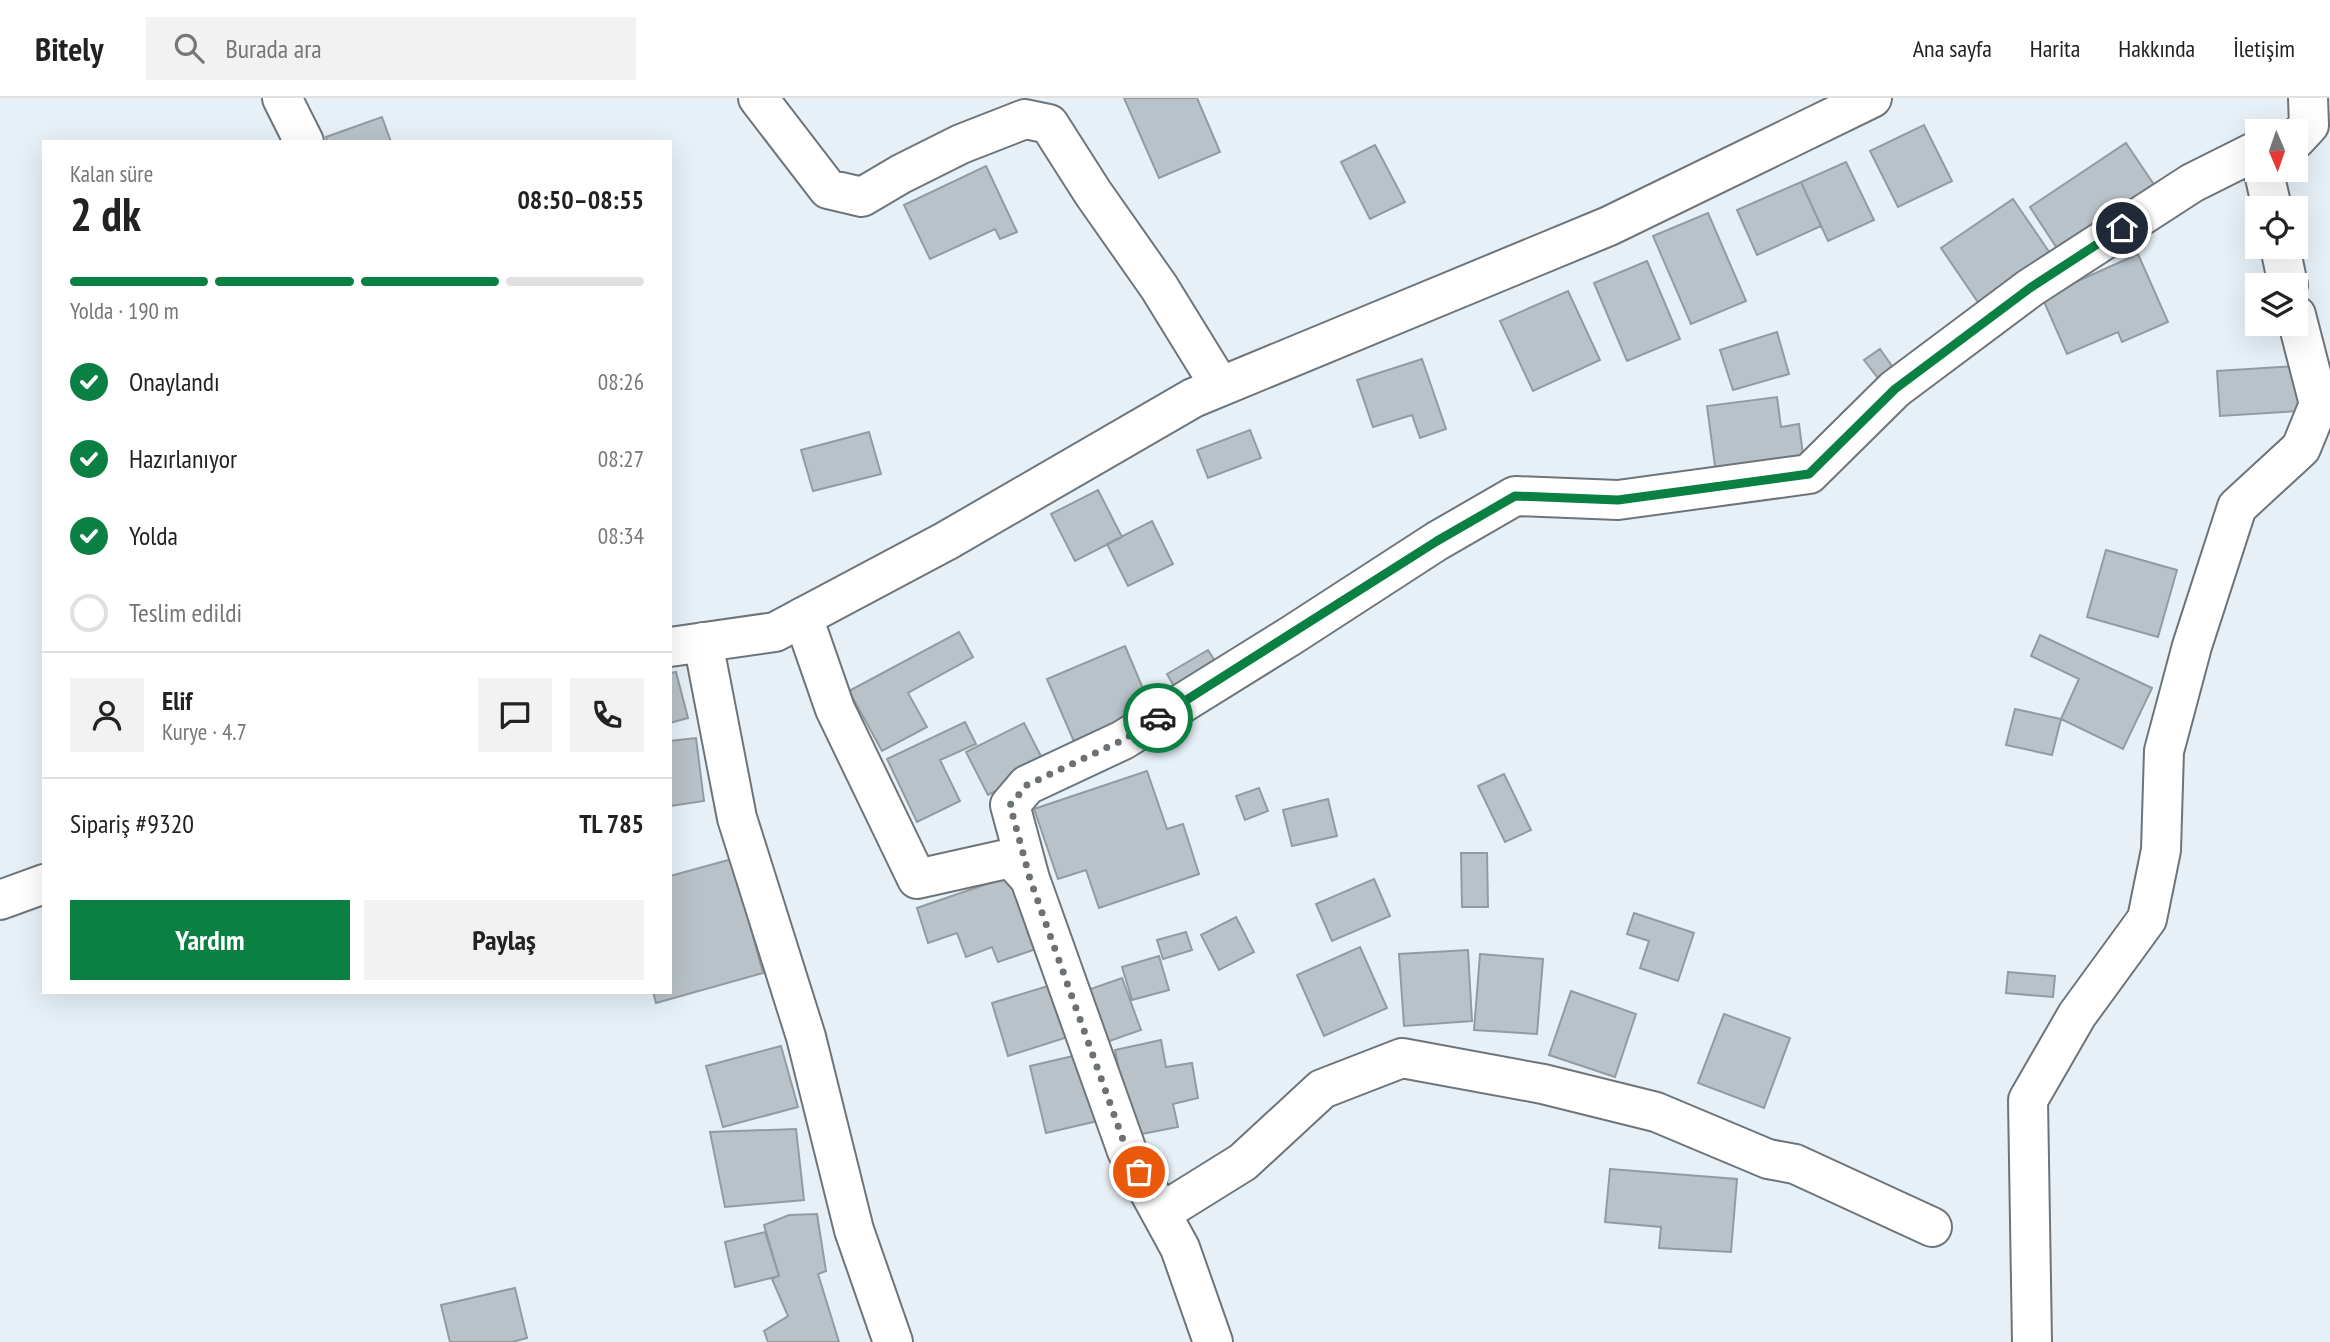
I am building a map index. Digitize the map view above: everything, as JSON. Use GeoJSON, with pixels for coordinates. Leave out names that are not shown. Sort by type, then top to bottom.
{"type":"FeatureCollection","features":[{"type":"Feature","properties":{"kind":"street"},"geometry":{"type":"LineString","coordinates":[[282,98],[303,140]]}},
{"type":"Feature","properties":{"kind":"street"},"geometry":{"type":"LineString","coordinates":[[758,98],[828,189],[862,197],[961,144],[1025,120],[1039,111],[1159,287],[1220,386]]}},
{"type":"Feature","properties":{"kind":"street"},"geometry":{"type":"LineString","coordinates":[[893,1342],[854,1230],[806,1037],[737,818],[687,645],[775,632],[946,541],[1193,398],[1609,226],[1872,98]]}},
{"type":"Feature","properties":{"kind":"street"},"geometry":{"type":"LineString","coordinates":[[1213,1342],[1180,1248],[1127,1151],[1030,879],[1010,805],[1027,785],[1123,740],[1437,541],[1515,496],[1618,500],[1809,474],[1895,389],[2030,288],[2192,183],[2245,156]]}},
{"type":"Feature","properties":{"kind":"street"},"geometry":{"type":"LineString","coordinates":[[2032,1342],[2028,1100],[2077,1015],[2147,919],[2161,850],[2164,751],[2192,646],[2237,507],[2301,448],[2319,404],[2301,336]]}},
{"type":"Feature","properties":{"kind":"street"},"geometry":{"type":"LineString","coordinates":[[803,617],[835,709],[916,879],[1011,858],[1030,879]]}},
{"type":"Feature","properties":{"kind":"street"},"geometry":{"type":"LineString","coordinates":[[0,900],[42,885]]}},
{"type":"Feature","properties":{"kind":"street"},"geometry":{"type":"LineString","coordinates":[[1161,1213],[1243,1162],[1322,1090],[1402,1058],[1543,1084],[1656,1112],[1768,1159],[1795,1164],[1932,1227]]}},
{"type":"Feature","properties":{"kind":"building"},"geometry":{"type":"Polygon","coordinates":[[[1124,98],[1197,98],[1220,152],[1159,178],[1124,98]]]}},
{"type":"Feature","properties":{"kind":"building"},"geometry":{"type":"Polygon","coordinates":[[[382,117],[390,140],[327,140],[326,137],[382,117]]]}},
{"type":"Feature","properties":{"kind":"building"},"geometry":{"type":"Polygon","coordinates":[[[1924,125],[1952,181],[1898,207],[1870,151],[1924,125]]]}},
{"type":"Feature","properties":{"kind":"building"},"geometry":{"type":"Polygon","coordinates":[[[2126,143],[2161,195],[2064,259],[2030,207],[2126,143]]]}},
{"type":"Feature","properties":{"kind":"building"},"geometry":{"type":"Polygon","coordinates":[[[1375,145],[1405,202],[1370,219],[1341,162],[1375,145]]]}},
{"type":"Feature","properties":{"kind":"building"},"geometry":{"type":"Polygon","coordinates":[[[1846,162],[1874,220],[1828,241],[1801,182],[1846,162]]]}},
{"type":"Feature","properties":{"kind":"building"},"geometry":{"type":"Polygon","coordinates":[[[986,166],[1017,232],[1000,239],[995,229],[930,259],[904,205],[986,166]]]}},
{"type":"Feature","properties":{"kind":"building"},"geometry":{"type":"Polygon","coordinates":[[[1801,182],[1821,226],[1757,255],[1737,210],[1801,182]]]}},
{"type":"Feature","properties":{"kind":"building"},"geometry":{"type":"Polygon","coordinates":[[[2013,199],[2056,262],[1984,311],[1941,248],[2013,199]]]}},
{"type":"Feature","properties":{"kind":"building"},"geometry":{"type":"Polygon","coordinates":[[[1708,213],[1746,301],[1691,324],[1653,236],[1708,213]]]}},
{"type":"Feature","properties":{"kind":"building"},"geometry":{"type":"Polygon","coordinates":[[[2138,254],[2168,322],[2122,342],[2118,332],[2067,354],[2042,297],[2138,254]]]}},
{"type":"Feature","properties":{"kind":"building"},"geometry":{"type":"Polygon","coordinates":[[[1647,261],[1680,339],[1627,361],[1594,283],[1647,261]]]}},
{"type":"Feature","properties":{"kind":"building"},"geometry":{"type":"Polygon","coordinates":[[[1568,291],[1600,360],[1533,391],[1500,321],[1568,291]]]}},
{"type":"Feature","properties":{"kind":"building"},"geometry":{"type":"Polygon","coordinates":[[[1777,332],[1789,374],[1733,390],[1720,350],[1777,332]]]}},
{"type":"Feature","properties":{"kind":"building"},"geometry":{"type":"Polygon","coordinates":[[[1880,349],[1899,376],[1884,386],[1864,360],[1880,349]]]}},
{"type":"Feature","properties":{"kind":"building"},"geometry":{"type":"Polygon","coordinates":[[[1422,359],[1446,429],[1420,438],[1412,415],[1373,427],[1357,380],[1422,359]]]}},
{"type":"Feature","properties":{"kind":"building"},"geometry":{"type":"Polygon","coordinates":[[[2296,366],[2299,411],[2220,416],[2217,371],[2296,366]]]}},
{"type":"Feature","properties":{"kind":"building"},"geometry":{"type":"Polygon","coordinates":[[[1777,397],[1781,427],[1799,424],[1805,470],[1717,481],[1707,406],[1777,397]]]}},
{"type":"Feature","properties":{"kind":"building"},"geometry":{"type":"Polygon","coordinates":[[[1250,430],[1261,458],[1208,478],[1197,450],[1250,430]]]}},
{"type":"Feature","properties":{"kind":"building"},"geometry":{"type":"Polygon","coordinates":[[[869,432],[881,474],[813,491],[801,450],[869,432]]]}},
{"type":"Feature","properties":{"kind":"building"},"geometry":{"type":"Polygon","coordinates":[[[1098,490],[1122,537],[1075,561],[1051,514],[1098,490]]]}},
{"type":"Feature","properties":{"kind":"building"},"geometry":{"type":"Polygon","coordinates":[[[1152,521],[1173,564],[1128,586],[1107,544],[1152,521]]]}},
{"type":"Feature","properties":{"kind":"building"},"geometry":{"type":"Polygon","coordinates":[[[2106,550],[2177,570],[2158,637],[2087,617],[2106,550]]]}},
{"type":"Feature","properties":{"kind":"building"},"geometry":{"type":"Polygon","coordinates":[[[959,632],[973,657],[908,693],[927,727],[882,751],[849,691],[959,632]]]}},
{"type":"Feature","properties":{"kind":"building"},"geometry":{"type":"Polygon","coordinates":[[[2040,635],[2152,688],[2123,749],[2061,719],[2079,679],[2031,656],[2040,635]]]}},
{"type":"Feature","properties":{"kind":"building"},"geometry":{"type":"Polygon","coordinates":[[[1125,646],[1152,710],[1075,744],[1047,679],[1125,646]]]}},
{"type":"Feature","properties":{"kind":"building"},"geometry":{"type":"Polygon","coordinates":[[[1208,650],[1220,669],[1178,693],[1167,674],[1208,650]]]}},
{"type":"Feature","properties":{"kind":"building"},"geometry":{"type":"Polygon","coordinates":[[[676,672],[688,718],[672,722],[672,673],[676,672]]]}},
{"type":"Feature","properties":{"kind":"building"},"geometry":{"type":"Polygon","coordinates":[[[2015,709],[2061,719],[2052,755],[2006,745],[2015,709]]]}},
{"type":"Feature","properties":{"kind":"building"},"geometry":{"type":"Polygon","coordinates":[[[965,722],[976,744],[940,760],[960,801],[917,822],[887,759],[965,722]]]}},
{"type":"Feature","properties":{"kind":"building"},"geometry":{"type":"Polygon","coordinates":[[[1024,723],[1046,766],[988,795],[966,752],[1024,723]]]}},
{"type":"Feature","properties":{"kind":"building"},"geometry":{"type":"Polygon","coordinates":[[[696,738],[704,801],[672,806],[672,741],[696,738]]]}},
{"type":"Feature","properties":{"kind":"building"},"geometry":{"type":"Polygon","coordinates":[[[1147,771],[1167,829],[1183,824],[1199,874],[1099,908],[1086,870],[1058,879],[1034,809],[1147,771]]]}},
{"type":"Feature","properties":{"kind":"building"},"geometry":{"type":"Polygon","coordinates":[[[1504,774],[1531,830],[1505,842],[1478,786],[1504,774]]]}},
{"type":"Feature","properties":{"kind":"building"},"geometry":{"type":"Polygon","coordinates":[[[1259,788],[1268,811],[1245,820],[1236,796],[1259,788]]]}},
{"type":"Feature","properties":{"kind":"building"},"geometry":{"type":"Polygon","coordinates":[[[1328,799],[1337,836],[1292,846],[1283,810],[1328,799]]]}},
{"type":"Feature","properties":{"kind":"building"},"geometry":{"type":"Polygon","coordinates":[[[1461,853],[1487,853],[1488,907],[1462,907],[1461,853]]]}},
{"type":"Feature","properties":{"kind":"building"},"geometry":{"type":"Polygon","coordinates":[[[732,859],[763,973],[656,1003],[654,994],[672,994],[672,875],[732,859]]]}},
{"type":"Feature","properties":{"kind":"building"},"geometry":{"type":"Polygon","coordinates":[[[1013,875],[1039,948],[998,962],[992,947],[966,957],[957,933],[928,943],[917,908],[1013,875]]]}},
{"type":"Feature","properties":{"kind":"building"},"geometry":{"type":"Polygon","coordinates":[[[1374,879],[1390,916],[1332,941],[1316,904],[1374,879]]]}},
{"type":"Feature","properties":{"kind":"building"},"geometry":{"type":"Polygon","coordinates":[[[1634,913],[1694,933],[1678,981],[1640,968],[1649,941],[1627,934],[1634,913]]]}},
{"type":"Feature","properties":{"kind":"building"},"geometry":{"type":"Polygon","coordinates":[[[1236,917],[1254,952],[1219,970],[1201,935],[1236,917]]]}},
{"type":"Feature","properties":{"kind":"building"},"geometry":{"type":"Polygon","coordinates":[[[1186,932],[1192,950],[1163,959],[1157,940],[1186,932]]]}},
{"type":"Feature","properties":{"kind":"building"},"geometry":{"type":"Polygon","coordinates":[[[1360,947],[1387,1008],[1324,1036],[1297,975],[1360,947]]]}},
{"type":"Feature","properties":{"kind":"building"},"geometry":{"type":"Polygon","coordinates":[[[1468,950],[1472,1021],[1404,1026],[1399,954],[1468,950]]]}},
{"type":"Feature","properties":{"kind":"building"},"geometry":{"type":"Polygon","coordinates":[[[1480,954],[1543,959],[1537,1034],[1474,1030],[1480,954]]]}},
{"type":"Feature","properties":{"kind":"building"},"geometry":{"type":"Polygon","coordinates":[[[1159,956],[1169,990],[1132,1000],[1122,967],[1159,956]]]}},
{"type":"Feature","properties":{"kind":"building"},"geometry":{"type":"Polygon","coordinates":[[[2008,972],[2055,976],[2053,997],[2006,993],[2008,972]]]}},
{"type":"Feature","properties":{"kind":"building"},"geometry":{"type":"Polygon","coordinates":[[[1122,978],[1141,1030],[1101,1044],[1082,992],[1122,978]]]}},
{"type":"Feature","properties":{"kind":"building"},"geometry":{"type":"Polygon","coordinates":[[[1061,982],[1077,1034],[1008,1056],[992,1003],[1061,982]]]}},
{"type":"Feature","properties":{"kind":"building"},"geometry":{"type":"Polygon","coordinates":[[[1571,991],[1636,1014],[1615,1077],[1549,1055],[1571,991]]]}},
{"type":"Feature","properties":{"kind":"building"},"geometry":{"type":"Polygon","coordinates":[[[1724,1014],[1790,1038],[1764,1108],[1698,1083],[1724,1014]]]}},
{"type":"Feature","properties":{"kind":"building"},"geometry":{"type":"Polygon","coordinates":[[[1161,1040],[1166,1067],[1192,1063],[1198,1098],[1173,1104],[1178,1127],[1131,1136],[1115,1050],[1161,1040]]]}},
{"type":"Feature","properties":{"kind":"building"},"geometry":{"type":"Polygon","coordinates":[[[781,1046],[798,1107],[723,1127],[706,1066],[781,1046]]]}},
{"type":"Feature","properties":{"kind":"building"},"geometry":{"type":"Polygon","coordinates":[[[1086,1053],[1102,1120],[1046,1133],[1030,1066],[1086,1053]]]}},
{"type":"Feature","properties":{"kind":"building"},"geometry":{"type":"Polygon","coordinates":[[[796,1129],[804,1200],[725,1207],[710,1132],[796,1129]]]}},
{"type":"Feature","properties":{"kind":"building"},"geometry":{"type":"Polygon","coordinates":[[[1610,1169],[1737,1179],[1731,1252],[1659,1248],[1661,1227],[1605,1222],[1610,1169]]]}},
{"type":"Feature","properties":{"kind":"building"},"geometry":{"type":"Polygon","coordinates":[[[817,1214],[826,1271],[818,1274],[839,1342],[768,1342],[764,1331],[788,1316],[772,1279],[779,1276],[764,1225],[789,1215],[817,1214]]]}},
{"type":"Feature","properties":{"kind":"building"},"geometry":{"type":"Polygon","coordinates":[[[765,1232],[779,1276],[735,1287],[725,1242],[765,1232]]]}},
{"type":"Feature","properties":{"kind":"building"},"geometry":{"type":"Polygon","coordinates":[[[515,1288],[527,1338],[512,1342],[450,1342],[441,1305],[515,1288]]]}},
{"type":"Feature","properties":{"kind":"way so far"},"geometry":{"type":"LineString","coordinates":[[1139,1172],[1127,1151],[1030,879],[1010,805],[1027,785],[1123,740],[1158,718]]}},
{"type":"Feature","properties":{"kind":"route"},"geometry":{"type":"LineString","coordinates":[[1158,718],[1437,541],[1515,496],[1618,500],[1809,474],[1895,389],[2030,288],[2122,228]]}}]}
